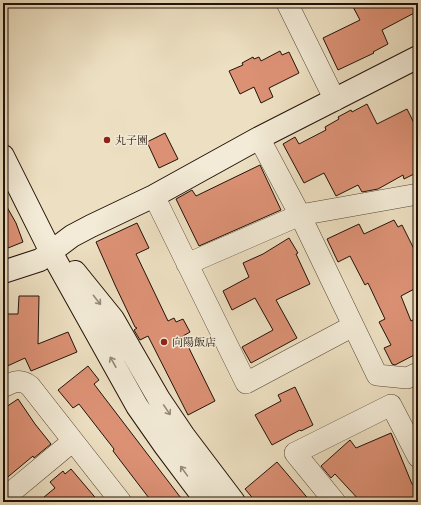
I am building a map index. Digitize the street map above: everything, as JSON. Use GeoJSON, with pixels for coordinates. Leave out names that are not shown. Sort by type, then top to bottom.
{"type":"FeatureCollection","features":[{"type":"Feature","properties":{"kind":"street"},"geometry":{"type":"LineString","coordinates":[[287,3],[335,100]]}},
{"type":"Feature","properties":{"kind":"street"},"geometry":{"type":"LineString","coordinates":[[3,272],[40,260],[72,236],[154,196],[259,138],[418,57]]}},
{"type":"Feature","properties":{"kind":"street"},"geometry":{"type":"LineString","coordinates":[[259,138],[300,215],[377,375],[407,378],[418,373]]}},
{"type":"Feature","properties":{"kind":"street"},"geometry":{"type":"LineString","coordinates":[[3,156],[52,252],[138,406],[165,446],[207,502]]}},
{"type":"Feature","properties":{"kind":"street"},"geometry":{"type":"LineString","coordinates":[[188,264],[300,215],[418,194]]}},
{"type":"Feature","properties":{"kind":"street"},"geometry":{"type":"LineString","coordinates":[[154,196],[246,383],[353,326]]}},
{"type":"Feature","properties":{"kind":"street"},"geometry":{"type":"LineString","coordinates":[[52,252],[72,267],[113,320],[164,405],[211,473],[234,502]]}},
{"type":"Feature","properties":{"kind":"street"},"geometry":{"type":"LineString","coordinates":[[3,387],[15,381],[27,384],[121,502]]}},
{"type":"Feature","properties":{"kind":"street"},"geometry":{"type":"LineString","coordinates":[[335,502],[295,453],[391,405],[415,445]]}},
{"type":"Feature","properties":{"kind":"street"},"geometry":{"type":"LineString","coordinates":[[3,499],[73,441]]}},
{"type":"Feature","properties":{"kind":"building"},"geometry":{"type":"Polygon","coordinates":[[[351,3],[418,3],[418,11],[382,30],[388,44],[373,52],[374,53],[338,70],[323,38],[360,20],[351,3]]]}},
{"type":"Feature","properties":{"kind":"building"},"geometry":{"type":"Polygon","coordinates":[[[280,51],[282,55],[289,52],[299,73],[269,88],[273,97],[261,103],[254,87],[240,94],[229,71],[243,65],[242,63],[253,57],[254,59],[259,57],[261,61],[280,51]]]}},
{"type":"Feature","properties":{"kind":"building"},"geometry":{"type":"Polygon","coordinates":[[[367,104],[377,124],[407,109],[418,131],[418,172],[404,179],[403,175],[378,189],[362,192],[358,185],[336,196],[324,173],[304,183],[283,144],[295,137],[299,144],[326,130],[325,127],[339,119],[338,117],[367,104]]]}},
{"type":"Feature","properties":{"kind":"building"},"geometry":{"type":"Polygon","coordinates":[[[165,133],[178,159],[159,168],[147,142],[165,133]]]}},
{"type":"Feature","properties":{"kind":"building"},"geometry":{"type":"Polygon","coordinates":[[[260,165],[281,210],[199,246],[176,199],[192,190],[196,196],[260,165]]]}},
{"type":"Feature","properties":{"kind":"building"},"geometry":{"type":"Polygon","coordinates":[[[3,200],[16,223],[23,242],[3,250],[3,200]]]}},
{"type":"Feature","properties":{"kind":"building"},"geometry":{"type":"Polygon","coordinates":[[[394,220],[398,227],[402,225],[418,257],[418,287],[401,296],[411,321],[418,317],[418,353],[395,365],[392,364],[384,348],[391,345],[379,322],[385,319],[368,283],[365,285],[350,256],[338,262],[327,239],[359,224],[364,234],[394,220]]]}},
{"type":"Feature","properties":{"kind":"building"},"geometry":{"type":"Polygon","coordinates":[[[137,223],[149,248],[136,254],[168,321],[174,318],[176,322],[183,319],[190,332],[183,336],[215,401],[188,415],[148,336],[140,340],[134,330],[137,328],[135,327],[96,242],[137,223]]]}},
{"type":"Feature","properties":{"kind":"building"},"geometry":{"type":"Polygon","coordinates":[[[289,238],[298,253],[296,254],[310,284],[276,300],[297,338],[251,363],[242,347],[273,330],[255,298],[232,310],[223,291],[249,277],[243,263],[263,254],[289,238]]]}},
{"type":"Feature","properties":{"kind":"building"},"geometry":{"type":"Polygon","coordinates":[[[19,296],[39,296],[38,344],[68,332],[77,352],[31,371],[25,358],[3,368],[3,314],[18,314],[19,296]]]}},
{"type":"Feature","properties":{"kind":"building"},"geometry":{"type":"Polygon","coordinates":[[[88,366],[99,380],[94,384],[184,502],[152,502],[79,404],[73,408],[58,390],[88,366]]]}},
{"type":"Feature","properties":{"kind":"building"},"geometry":{"type":"Polygon","coordinates":[[[295,387],[313,425],[301,431],[300,430],[272,445],[255,415],[281,401],[278,395],[295,387]]]}},
{"type":"Feature","properties":{"kind":"building"},"geometry":{"type":"Polygon","coordinates":[[[18,399],[51,444],[34,458],[33,456],[3,481],[3,409],[18,399]]]}},
{"type":"Feature","properties":{"kind":"building"},"geometry":{"type":"Polygon","coordinates":[[[391,433],[412,484],[418,489],[418,502],[361,502],[335,474],[331,478],[321,466],[350,440],[356,448],[391,433]]]}},
{"type":"Feature","properties":{"kind":"building"},"geometry":{"type":"Polygon","coordinates":[[[277,462],[311,502],[256,502],[245,489],[277,462]]]}},
{"type":"Feature","properties":{"kind":"building"},"geometry":{"type":"Polygon","coordinates":[[[71,469],[99,502],[38,502],[55,488],[50,482],[63,471],[65,474],[71,469]]]}},
{"type":"Feature","properties":{"kind":"place","name":"丸子園"},"geometry":{"type":"Point","coordinates":[107,140]}},
{"type":"Feature","properties":{"kind":"place","name":"向陽飯店"},"geometry":{"type":"Point","coordinates":[164,342]}}]}
